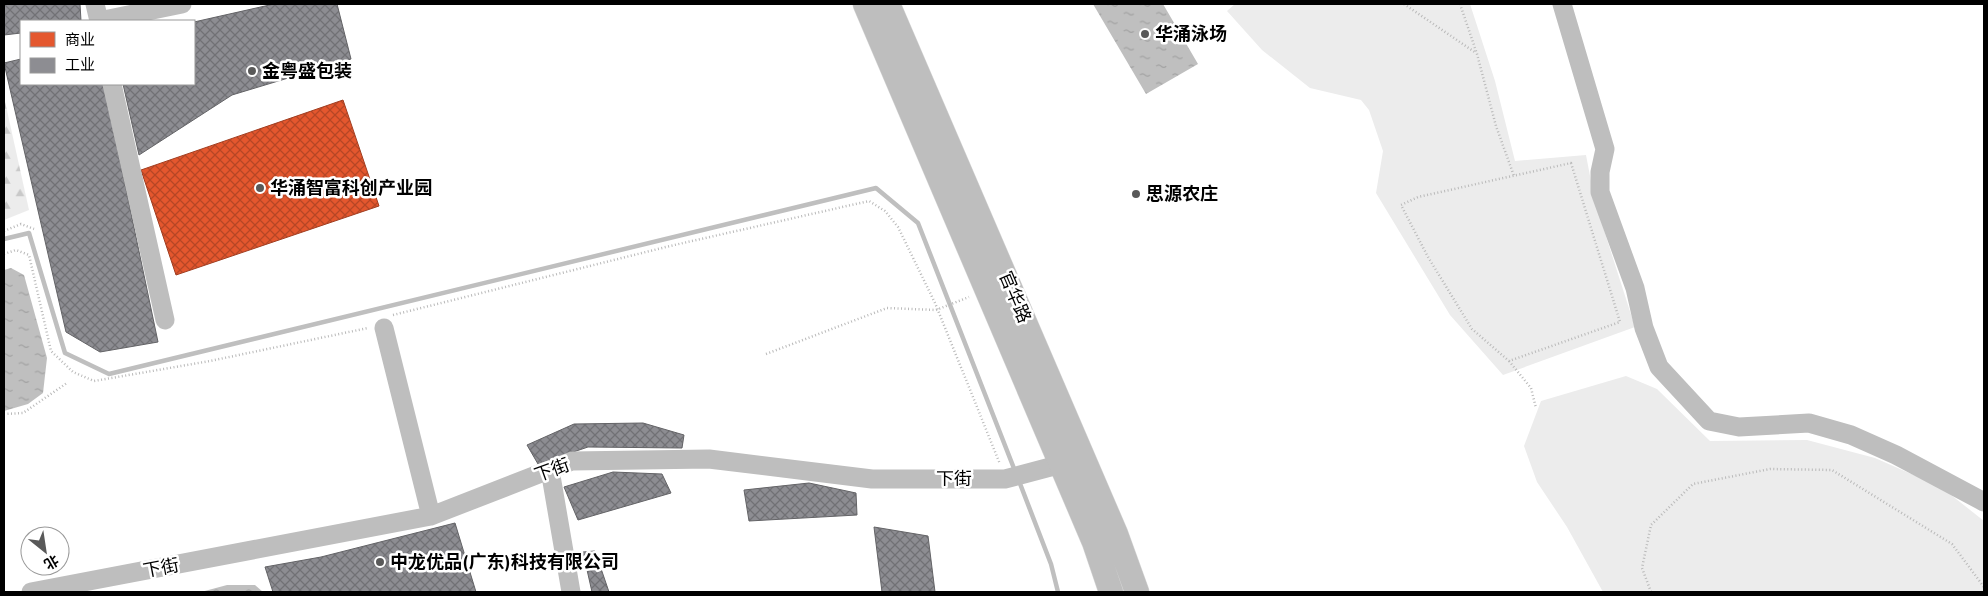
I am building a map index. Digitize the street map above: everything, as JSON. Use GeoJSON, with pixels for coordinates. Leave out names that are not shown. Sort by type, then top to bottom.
{"type":"FeatureCollection","features":[{"type":"Feature","properties":{"kind":"main road","name":"官华路"},"geometry":{"type":"LineString","coordinates":[[865,4],[1094,542],[1112,592]]}},
{"type":"Feature","properties":{"kind":"main road","name":"官华路"},"geometry":{"type":"LineString","coordinates":[[888,4],[1084,458],[1116,534],[1137,592]]}},
{"type":"Feature","properties":{"kind":"street"},"geometry":{"type":"LineString","coordinates":[[95,4],[99,20]]}},
{"type":"Feature","properties":{"kind":"street"},"geometry":{"type":"LineString","coordinates":[[104,20],[182,4]]}},
{"type":"Feature","properties":{"kind":"street"},"geometry":{"type":"LineString","coordinates":[[1562,4],[1605,149],[1600,172],[1600,192],[1635,288],[1644,328],[1659,367],[1709,422],[1738,427],[1809,423],[1818,425],[1851,435],[1896,455],[1984,502]]}},
{"type":"Feature","properties":{"kind":"street"},"geometry":{"type":"LineString","coordinates":[[112,85],[165,320]]}},
{"type":"Feature","properties":{"kind":"street"},"geometry":{"type":"LineString","coordinates":[[379,324],[430,516]]}},
{"type":"Feature","properties":{"kind":"street","name":"下街"},"geometry":{"type":"LineString","coordinates":[[31,592],[120,584],[430,516],[572,461],[709,459],[872,479],[1005,479],[1084,458]]}},
{"type":"Feature","properties":{"kind":"street"},"geometry":{"type":"LineString","coordinates":[[550,470],[571,592]]}},
{"type":"Feature","properties":{"kind":"path"},"geometry":{"type":"LineString","coordinates":[[1404,4],[1477,54]]}},
{"type":"Feature","properties":{"kind":"path"},"geometry":{"type":"LineString","coordinates":[[1460,4],[1477,54],[1496,126],[1514,176]]}},
{"type":"Feature","properties":{"kind":"path"},"geometry":{"type":"LineString","coordinates":[[1509,361],[1620,322],[1571,163],[1418,197],[1401,205],[1472,329],[1509,361],[1531,388],[1536,408]]}},
{"type":"Feature","properties":{"kind":"path"},"geometry":{"type":"LineString","coordinates":[[4,254],[16,250],[29,254],[51,351],[73,372],[94,381],[200,363],[379,324],[670,246],[869,201],[885,211],[898,227],[936,310],[1005,479]]}},
{"type":"Feature","properties":{"kind":"path"},"geometry":{"type":"LineString","coordinates":[[4,231],[21,224],[34,229]]}},
{"type":"Feature","properties":{"kind":"path"},"geometry":{"type":"LineString","coordinates":[[766,354],[887,308],[936,310],[987,290]]}},
{"type":"Feature","properties":{"kind":"path"},"geometry":{"type":"LineString","coordinates":[[4,414],[23,413],[67,383]]}},
{"type":"Feature","properties":{"kind":"path"},"geometry":{"type":"LineString","coordinates":[[1651,592],[1642,568],[1651,525],[1693,484],[1770,469],[1832,470],[1952,544],[1984,587]]}},
{"type":"Feature","properties":{"kind":"green space"},"geometry":{"type":"Polygon","coordinates":[[[1235,4],[1470,4],[1495,81],[1515,161],[1586,155],[1595,202],[1635,327],[1503,375],[1450,315],[1376,193],[1383,151],[1369,110],[1361,100],[1310,88],[1262,50],[1227,11],[1235,4]]]}},
{"type":"Feature","properties":{"kind":"green space"},"geometry":{"type":"Polygon","coordinates":[[[4,97],[29,210],[4,220],[4,97]]]}},
{"type":"Feature","properties":{"kind":"green space"},"geometry":{"type":"Polygon","coordinates":[[[1626,376],[1657,389],[1710,441],[1807,440],[1875,458],[1941,487],[1984,521],[1984,592],[1603,592],[1567,527],[1537,482],[1524,446],[1541,401],[1626,376]]]}},
{"type":"Feature","properties":{"kind":"water","name":"华涌泳场"},"geometry":{"type":"Polygon","coordinates":[[[1093,4],[1163,4],[1198,64],[1146,94],[1093,4]]]}},
{"type":"Feature","properties":{"kind":"water"},"geometry":{"type":"Polygon","coordinates":[[[11,268],[24,275],[47,358],[43,393],[28,404],[4,411],[4,270],[11,268]]]}},
{"type":"Feature","properties":{"kind":"water"},"geometry":{"type":"Polygon","coordinates":[[[227,585],[255,585],[263,592],[201,592],[227,585]]]}},
{"type":"Feature","properties":{"kind":"building: 商业","name":"华涌智富科创产业园"},"geometry":{"type":"Polygon","coordinates":[[[343,100],[379,206],[176,275],[141,170],[343,100]]]}},
{"type":"Feature","properties":{"kind":"building: 工业"},"geometry":{"type":"Polygon","coordinates":[[[4,4],[80,4],[81,20],[20,20],[20,33],[4,35],[4,4]]]}},
{"type":"Feature","properties":{"kind":"building: 工业","name":"金粤盛包装"},"geometry":{"type":"Polygon","coordinates":[[[274,4],[337,4],[351,59],[232,95],[139,155],[123,85],[195,85],[195,22],[274,4]]]}},
{"type":"Feature","properties":{"kind":"building: 工业"},"geometry":{"type":"Polygon","coordinates":[[[20,59],[20,85],[104,85],[158,342],[100,352],[66,332],[4,63],[20,59]]]}},
{"type":"Feature","properties":{"kind":"building: 工业"},"geometry":{"type":"Polygon","coordinates":[[[643,423],[684,435],[682,448],[588,447],[538,464],[527,445],[574,424],[643,423]]]}},
{"type":"Feature","properties":{"kind":"building: 工业"},"geometry":{"type":"Polygon","coordinates":[[[613,472],[662,474],[671,493],[578,520],[564,487],[613,472]]]}},
{"type":"Feature","properties":{"kind":"building: 工业"},"geometry":{"type":"Polygon","coordinates":[[[809,483],[856,493],[857,515],[749,521],[744,490],[809,483]]]}},
{"type":"Feature","properties":{"kind":"building: 工业","name":"中龙优品(广东)科技有限公司"},"geometry":{"type":"Polygon","coordinates":[[[455,523],[476,592],[273,592],[265,567],[321,557],[455,523]]]}},
{"type":"Feature","properties":{"kind":"building: 工业"},"geometry":{"type":"Polygon","coordinates":[[[874,527],[928,536],[935,592],[882,592],[874,527]]]}},
{"type":"Feature","properties":{"kind":"building: 工业"},"geometry":{"type":"Polygon","coordinates":[[[595,551],[609,592],[592,592],[583,552],[595,551]]]}},
{"type":"Feature","properties":{"kind":"waterway"},"geometry":{"type":"LineString","coordinates":[[4,239],[29,233],[65,353],[109,374],[876,188],[918,223],[1015,471]]}},
{"type":"Feature","properties":{"kind":"waterway"},"geometry":{"type":"LineString","coordinates":[[1019,481],[1051,564],[1058,592]]}},
{"type":"Feature","properties":{"kind":"place","name":"华涌泳场"},"geometry":{"type":"Point","coordinates":[1145,34]}},
{"type":"Feature","properties":{"kind":"place","name":"金粤盛包装"},"geometry":{"type":"Point","coordinates":[252,71]}},
{"type":"Feature","properties":{"kind":"place","name":"华涌智富科创产业园"},"geometry":{"type":"Point","coordinates":[260,188]}},
{"type":"Feature","properties":{"kind":"place","name":"思源农庄"},"geometry":{"type":"Point","coordinates":[1136,194]}},
{"type":"Feature","properties":{"kind":"place","name":"中龙优品(广东)科技有限公司"},"geometry":{"type":"Point","coordinates":[380,562]}}]}
